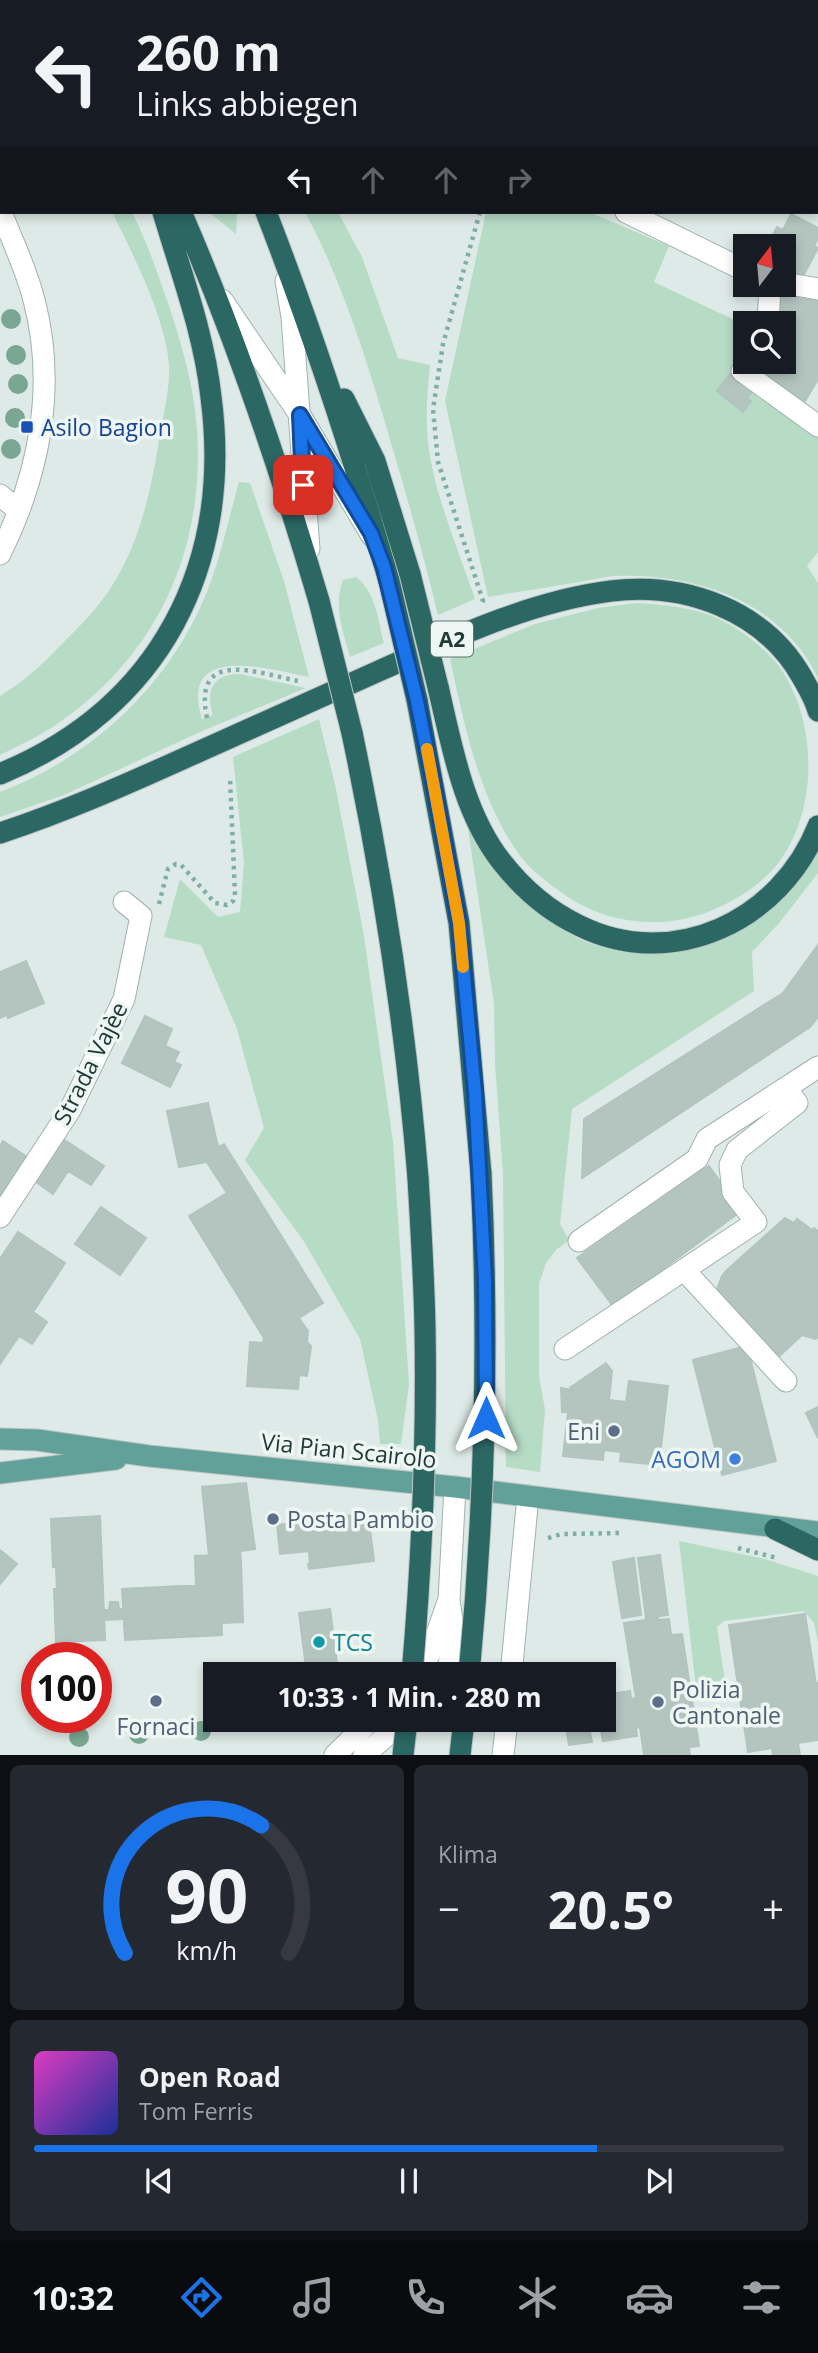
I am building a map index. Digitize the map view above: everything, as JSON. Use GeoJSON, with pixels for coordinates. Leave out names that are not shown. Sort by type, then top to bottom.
{"type":"FeatureCollection","features":[{"type":"Feature","properties":{"kind":"highway"},"geometry":{"type":"LineString","coordinates":[[0,774],[37,757],[95,719],[145,669],[182,609],[205,543],[216,473],[211,397],[204,351],[164,214]]}},
{"type":"Feature","properties":{"kind":"highway"},"geometry":{"type":"LineString","coordinates":[[182,214],[267,435],[318,594],[375,841],[397,978],[418,1178],[425,1325],[422,1536],[413,1662]]}},
{"type":"Feature","properties":{"kind":"highway","name":"A2"},"geometry":{"type":"LineString","coordinates":[[267,214],[311,332],[387,574],[417,701],[459,923],[481,1174],[485,1280],[486,1418],[479,1567],[470,1662]]}},
{"type":"Feature","properties":{"kind":"highway","name":"A2"},"geometry":{"type":"LineString","coordinates":[[311,332],[375,461],[410,574],[461,779],[485,835],[500,859],[536,898],[581,927],[609,937],[662,943],[695,937],[729,925],[750,912],[785,883],[799,864],[818,826]]}},
{"type":"Feature","properties":{"kind":"highway","name":"A2"},"geometry":{"type":"LineString","coordinates":[[0,832],[94,799],[447,640],[543,607],[611,591],[681,593],[713,602],[744,617],[771,638],[795,665],[818,711]]}},
{"type":"Feature","properties":{"kind":"highway"},"geometry":{"type":"LineString","coordinates":[[775,1529],[818,1550]]}},
{"type":"Feature","properties":{"kind":"highway"},"geometry":{"type":"LineString","coordinates":[[403,1755],[405,1732]]}},
{"type":"Feature","properties":{"kind":"highway"},"geometry":{"type":"LineString","coordinates":[[460,1755],[463,1732]]}},
{"type":"Feature","properties":{"kind":"main road","name":"Via Pian Scairolo"},"geometry":{"type":"LineString","coordinates":[[0,1439],[37,1440],[149,1456],[455,1487],[818,1532]]}},
{"type":"Feature","properties":{"kind":"main road","name":"Via Pian Scairolo"},"geometry":{"type":"LineString","coordinates":[[0,1473],[149,1456]]}},
{"type":"Feature","properties":{"kind":"main road","name":"Via Pian Scairolo"},"geometry":{"type":"LineString","coordinates":[[752,1523],[818,1540]]}},
{"type":"Feature","properties":{"kind":"street"},"geometry":{"type":"LineString","coordinates":[[0,554],[31,476],[41,430],[45,381],[35,301],[9,253],[1,214]]}},
{"type":"Feature","properties":{"kind":"street"},"geometry":{"type":"LineString","coordinates":[[630,214],[733,265]]}},
{"type":"Feature","properties":{"kind":"street"},"geometry":{"type":"LineString","coordinates":[[275,235],[292,317],[304,509],[318,594]]}},
{"type":"Feature","properties":{"kind":"street"},"geometry":{"type":"LineString","coordinates":[[201,258],[223,302],[300,415],[371,533],[387,574]]}},
{"type":"Feature","properties":{"kind":"street"},"geometry":{"type":"LineString","coordinates":[[796,286],[818,289]]}},
{"type":"Feature","properties":{"kind":"street"},"geometry":{"type":"LineString","coordinates":[[746,374],[818,426]]}},
{"type":"Feature","properties":{"kind":"street"},"geometry":{"type":"LineString","coordinates":[[0,495],[19,511]]}},
{"type":"Feature","properties":{"kind":"street"},"geometry":{"type":"LineString","coordinates":[[124,902],[141,916]]}},
{"type":"Feature","properties":{"kind":"street","name":"Strada Vajèe"},"geometry":{"type":"LineString","coordinates":[[0,1217],[70,1110],[124,999],[141,916]]}},
{"type":"Feature","properties":{"kind":"street"},"geometry":{"type":"LineString","coordinates":[[579,1241],[697,1159],[707,1139],[818,1067]]}},
{"type":"Feature","properties":{"kind":"street"},"geometry":{"type":"LineString","coordinates":[[565,1349],[757,1222],[733,1192],[730,1165],[737,1150],[797,1103],[786,1088]]}},
{"type":"Feature","properties":{"kind":"street"},"geometry":{"type":"LineString","coordinates":[[684,1270],[786,1381]]}},
{"type":"Feature","properties":{"kind":"street"},"geometry":{"type":"LineString","coordinates":[[449,1662],[455,1641],[449,1600],[455,1487]]}},
{"type":"Feature","properties":{"kind":"street"},"geometry":{"type":"LineString","coordinates":[[512,1662],[528,1496]]}},
{"type":"Feature","properties":{"kind":"street"},"geometry":{"type":"LineString","coordinates":[[426,1662],[449,1600]]}},
{"type":"Feature","properties":{"kind":"street"},"geometry":{"type":"LineString","coordinates":[[335,1755],[358,1732]]}},
{"type":"Feature","properties":{"kind":"street"},"geometry":{"type":"LineString","coordinates":[[364,1755],[392,1732]]}},
{"type":"Feature","properties":{"kind":"street"},"geometry":{"type":"LineString","coordinates":[[381,1755],[405,1732]]}},
{"type":"Feature","properties":{"kind":"street"},"geometry":{"type":"LineString","coordinates":[[503,1755],[505,1732]]}},
{"type":"Feature","properties":{"kind":"path"},"geometry":{"type":"LineString","coordinates":[[472,606],[483,601],[438,462],[433,409],[443,344],[479,214]]}},
{"type":"Feature","properties":{"kind":"path"},"geometry":{"type":"LineString","coordinates":[[208,718],[204,697],[206,687],[213,677],[222,671],[246,670],[306,683]]}},
{"type":"Feature","properties":{"kind":"path"},"geometry":{"type":"LineString","coordinates":[[141,916],[156,913],[168,869],[176,864],[181,865],[215,902],[227,905],[233,901],[235,895],[230,777]]}},
{"type":"Feature","properties":{"kind":"path"},"geometry":{"type":"LineString","coordinates":[[543,1545],[552,1536],[562,1534],[625,1533]]}},
{"type":"Feature","properties":{"kind":"path"},"geometry":{"type":"LineString","coordinates":[[731,1547],[778,1559]]}},
{"type":"Feature","properties":{"kind":"green space"},"geometry":{"type":"Polygon","coordinates":[[[113,214],[133,214],[143,235],[174,321],[193,398],[197,429],[197,473],[193,515],[183,556],[169,594],[149,630],[124,664],[95,694],[60,722],[0,755],[0,696],[47,659],[99,604],[120,572],[143,514],[166,400],[169,365],[167,347],[155,307],[113,214]]]}},
{"type":"Feature","properties":{"kind":"green space"},"geometry":{"type":"Polygon","coordinates":[[[211,214],[237,214],[236,234],[211,214]]]}},
{"type":"Feature","properties":{"kind":"green space"},"geometry":{"type":"Polygon","coordinates":[[[306,214],[339,214],[362,257],[398,358],[430,365],[427,418],[432,468],[442,506],[475,599],[438,615],[410,507],[364,354],[306,214]]]}},
{"type":"Feature","properties":{"kind":"green space"},"geometry":{"type":"Polygon","coordinates":[[[486,214],[594,214],[669,246],[654,282],[733,319],[733,374],[760,374],[818,426],[818,552],[807,566],[818,583],[818,678],[802,651],[782,629],[759,611],[733,597],[705,587],[645,576],[615,576],[488,597],[445,401],[486,214]]]}},
{"type":"Feature","properties":{"kind":"green space"},"geometry":{"type":"Polygon","coordinates":[[[239,482],[250,483],[284,581],[309,677],[251,666],[215,670],[203,679],[198,695],[202,719],[213,715],[211,691],[217,680],[223,677],[240,674],[306,688],[200,732],[64,795],[0,817],[0,792],[33,778],[94,739],[122,716],[169,662],[188,631],[210,585],[239,482]]]}},
{"type":"Feature","properties":{"kind":"green space"},"geometry":{"type":"Polygon","coordinates":[[[356,577],[372,598],[384,643],[350,657],[340,618],[339,599],[343,580],[356,577]]]}},
{"type":"Feature","properties":{"kind":"green space"},"geometry":{"type":"Polygon","coordinates":[[[636,603],[698,611],[732,626],[753,641],[783,672],[803,718],[807,744],[806,796],[800,821],[790,845],[776,866],[752,888],[723,905],[692,917],[660,922],[622,919],[587,908],[547,882],[521,857],[494,812],[475,762],[450,659],[535,624],[598,608],[636,603]]]}},
{"type":"Feature","properties":{"kind":"green space"},"geometry":{"type":"Polygon","coordinates":[[[319,719],[336,789],[364,936],[393,1142],[409,1384],[401,1444],[380,1444],[378,1420],[360,1339],[305,1243],[245,1160],[264,1128],[237,1029],[201,945],[164,937],[180,879],[218,917],[240,912],[244,863],[233,757],[319,719]]]}},
{"type":"Feature","properties":{"kind":"green space"},"geometry":{"type":"Polygon","coordinates":[[[470,828],[507,879],[540,914],[588,943],[626,952],[665,953],[702,946],[738,932],[770,910],[797,882],[818,848],[818,873],[780,922],[752,952],[754,991],[572,1109],[560,1224],[569,1240],[556,1250],[546,1263],[539,1284],[539,1376],[545,1410],[540,1472],[506,1467],[503,1174],[495,1064],[494,1004],[468,829],[470,828]]]}},
{"type":"Feature","properties":{"kind":"green space"},"geometry":{"type":"Polygon","coordinates":[[[679,1541],[765,1559],[818,1576],[818,1642],[814,1623],[804,1611],[724,1621],[717,1627],[727,1696],[697,1697],[679,1541]]]}},
{"type":"Feature","properties":{"kind":"building"},"geometry":{"type":"Polygon","coordinates":[[[791,214],[818,228],[818,238],[814,246],[818,248],[802,278],[796,275],[796,234],[774,234],[777,227],[783,230],[791,214]]]}},
{"type":"Feature","properties":{"kind":"building"},"geometry":{"type":"Polygon","coordinates":[[[775,298],[818,301],[818,337],[815,344],[796,340],[796,311],[774,311],[775,298]]]}},
{"type":"Feature","properties":{"kind":"building"},"geometry":{"type":"Polygon","coordinates":[[[818,337],[818,357],[810,354],[818,337]]]}},
{"type":"Feature","properties":{"kind":"building"},"geometry":{"type":"Polygon","coordinates":[[[796,340],[815,344],[810,354],[818,357],[818,379],[805,401],[764,374],[796,374],[796,340]]]}},
{"type":"Feature","properties":{"kind":"building"},"geometry":{"type":"Polygon","coordinates":[[[733,370],[733,374],[738,374],[756,387],[747,398],[751,401],[743,412],[717,391],[733,370]]]}},
{"type":"Feature","properties":{"kind":"building"},"geometry":{"type":"Polygon","coordinates":[[[818,945],[818,1017],[810,1027],[582,1178],[584,1119],[783,993],[818,945]]]}},
{"type":"Feature","properties":{"kind":"building"},"geometry":{"type":"Polygon","coordinates":[[[26,961],[44,1003],[8,1018],[7,1015],[0,1018],[0,972],[26,961]]]}},
{"type":"Feature","properties":{"kind":"building"},"geometry":{"type":"Polygon","coordinates":[[[145,1016],[172,1029],[165,1046],[179,1052],[174,1062],[181,1065],[170,1087],[122,1063],[145,1016]]]}},
{"type":"Feature","properties":{"kind":"building"},"geometry":{"type":"Polygon","coordinates":[[[208,1103],[218,1147],[203,1156],[206,1162],[179,1167],[167,1111],[208,1103]]]}},
{"type":"Feature","properties":{"kind":"building"},"geometry":{"type":"Polygon","coordinates":[[[60,1137],[104,1166],[91,1185],[68,1171],[53,1194],[32,1179],[60,1137]]]}},
{"type":"Feature","properties":{"kind":"building"},"geometry":{"type":"Polygon","coordinates":[[[3,1141],[27,1157],[0,1197],[0,1146],[3,1141]]]}},
{"type":"Feature","properties":{"kind":"building"},"geometry":{"type":"Polygon","coordinates":[[[224,1144],[323,1303],[299,1318],[308,1331],[307,1342],[311,1346],[307,1376],[299,1375],[298,1389],[247,1386],[250,1342],[263,1343],[264,1338],[189,1216],[227,1193],[203,1156],[224,1144]]]}},
{"type":"Feature","properties":{"kind":"building"},"geometry":{"type":"Polygon","coordinates":[[[709,1166],[741,1211],[613,1306],[577,1258],[709,1166]]]}},
{"type":"Feature","properties":{"kind":"building"},"geometry":{"type":"Polygon","coordinates":[[[101,1207],[146,1238],[120,1275],[75,1244],[101,1207]]]}},
{"type":"Feature","properties":{"kind":"building"},"geometry":{"type":"Polygon","coordinates":[[[785,1218],[794,1223],[797,1219],[812,1230],[814,1228],[818,1231],[818,1336],[816,1339],[802,1335],[776,1359],[716,1292],[727,1270],[785,1218]]]}},
{"type":"Feature","properties":{"kind":"building"},"geometry":{"type":"Polygon","coordinates":[[[18,1232],[65,1263],[33,1312],[47,1322],[32,1344],[19,1336],[0,1364],[0,1259],[18,1232]]]}},
{"type":"Feature","properties":{"kind":"building"},"geometry":{"type":"Polygon","coordinates":[[[747,1346],[776,1461],[722,1475],[693,1360],[747,1346]]]}},
{"type":"Feature","properties":{"kind":"building"},"geometry":{"type":"Polygon","coordinates":[[[606,1363],[612,1371],[610,1391],[571,1387],[606,1363]]]}},
{"type":"Feature","properties":{"kind":"building","name":"Eni"},"geometry":{"type":"Polygon","coordinates":[[[629,1381],[668,1386],[659,1465],[620,1461],[621,1452],[604,1450],[603,1460],[563,1456],[571,1387],[610,1391],[609,1400],[626,1402],[629,1381]]]}},
{"type":"Feature","properties":{"kind":"building"},"geometry":{"type":"Polygon","coordinates":[[[561,1388],[571,1390],[568,1412],[562,1412],[561,1388]]]}},
{"type":"Feature","properties":{"kind":"building"},"geometry":{"type":"Polygon","coordinates":[[[818,1407],[818,1438],[806,1413],[818,1407]]]}},
{"type":"Feature","properties":{"kind":"building"},"geometry":{"type":"Polygon","coordinates":[[[246,1483],[255,1549],[240,1551],[241,1561],[216,1562],[216,1555],[209,1556],[202,1487],[246,1483]]]}},
{"type":"Feature","properties":{"kind":"building"},"geometry":{"type":"Polygon","coordinates":[[[368,1514],[374,1561],[309,1569],[306,1519],[368,1514]]]}},
{"type":"Feature","properties":{"kind":"building"},"geometry":{"type":"Polygon","coordinates":[[[100,1516],[105,1640],[56,1642],[54,1589],[57,1589],[56,1567],[53,1567],[51,1519],[100,1516]]]}},
{"type":"Feature","properties":{"kind":"building"},"geometry":{"type":"Polygon","coordinates":[[[306,1522],[309,1551],[280,1554],[277,1525],[306,1522]]]}},
{"type":"Feature","properties":{"kind":"building"},"geometry":{"type":"Polygon","coordinates":[[[0,1550],[17,1564],[0,1584],[0,1550]]]}},
{"type":"Feature","properties":{"kind":"building"},"geometry":{"type":"Polygon","coordinates":[[[216,1555],[216,1562],[241,1561],[243,1622],[222,1623],[220,1584],[196,1585],[195,1556],[216,1555]]]}},
{"type":"Feature","properties":{"kind":"building"},"geometry":{"type":"Polygon","coordinates":[[[660,1555],[668,1615],[646,1618],[638,1558],[660,1555]]]}},
{"type":"Feature","properties":{"kind":"building"},"geometry":{"type":"Polygon","coordinates":[[[634,1558],[641,1615],[622,1618],[613,1562],[634,1558]]]}},
{"type":"Feature","properties":{"kind":"building"},"geometry":{"type":"Polygon","coordinates":[[[220,1584],[222,1635],[125,1640],[122,1589],[220,1584]]]}},
{"type":"Feature","properties":{"kind":"building"},"geometry":{"type":"Polygon","coordinates":[[[110,1602],[118,1602],[119,1609],[124,1609],[124,1619],[104,1620],[104,1610],[109,1610],[110,1602]]]}},
{"type":"Feature","properties":{"kind":"building","name":"TCS"},"geometry":{"type":"Polygon","coordinates":[[[330,1609],[337,1662],[305,1662],[299,1613],[330,1609]]]}},
{"type":"Feature","properties":{"kind":"building"},"geometry":{"type":"Polygon","coordinates":[[[805,1614],[816,1684],[818,1683],[818,1740],[798,1743],[800,1755],[773,1755],[772,1748],[748,1752],[729,1625],[805,1614]]]}},
{"type":"Feature","properties":{"kind":"building"},"geometry":{"type":"Polygon","coordinates":[[[669,1619],[671,1635],[682,1634],[699,1746],[689,1747],[690,1755],[644,1755],[640,1727],[636,1728],[637,1736],[603,1741],[601,1732],[616,1732],[616,1693],[630,1691],[631,1699],[636,1698],[624,1623],[669,1619]]]}},
{"type":"Feature","properties":{"kind":"building"},"geometry":{"type":"Polygon","coordinates":[[[567,1732],[590,1732],[592,1742],[569,1745],[567,1732]]]}},
{"type":"Feature","properties":{"kind":"slow traffic"},"geometry":{"type":"LineString","coordinates":[[427,749],[459,923],[463,967]]}},
{"type":"Feature","properties":{"kind":"place","name":"Asilo Bagion"},"geometry":{"type":"Point","coordinates":[27,427]}},
{"type":"Feature","properties":{"kind":"place","name":"Eni"},"geometry":{"type":"Point","coordinates":[614,1431]}},
{"type":"Feature","properties":{"kind":"place","name":"AGOM"},"geometry":{"type":"Point","coordinates":[735,1459]}},
{"type":"Feature","properties":{"kind":"place","name":"Posta Pambio"},"geometry":{"type":"Point","coordinates":[273,1519]}},
{"type":"Feature","properties":{"kind":"place","name":"TCS"},"geometry":{"type":"Point","coordinates":[319,1642]}},
{"type":"Feature","properties":{"kind":"place","name":"Fornaci"},"geometry":{"type":"Point","coordinates":[156,1701]}},
{"type":"Feature","properties":{"kind":"place","name":"Polizia Cantonale"},"geometry":{"type":"Point","coordinates":[658,1702]}},
{"type":"Feature","properties":{"kind":"route"},"geometry":{"type":"LineString","coordinates":[[303,485],[300,415],[371,533],[389,581],[426,742],[459,923],[475,1092],[485,1280],[486,1418]]}}]}
